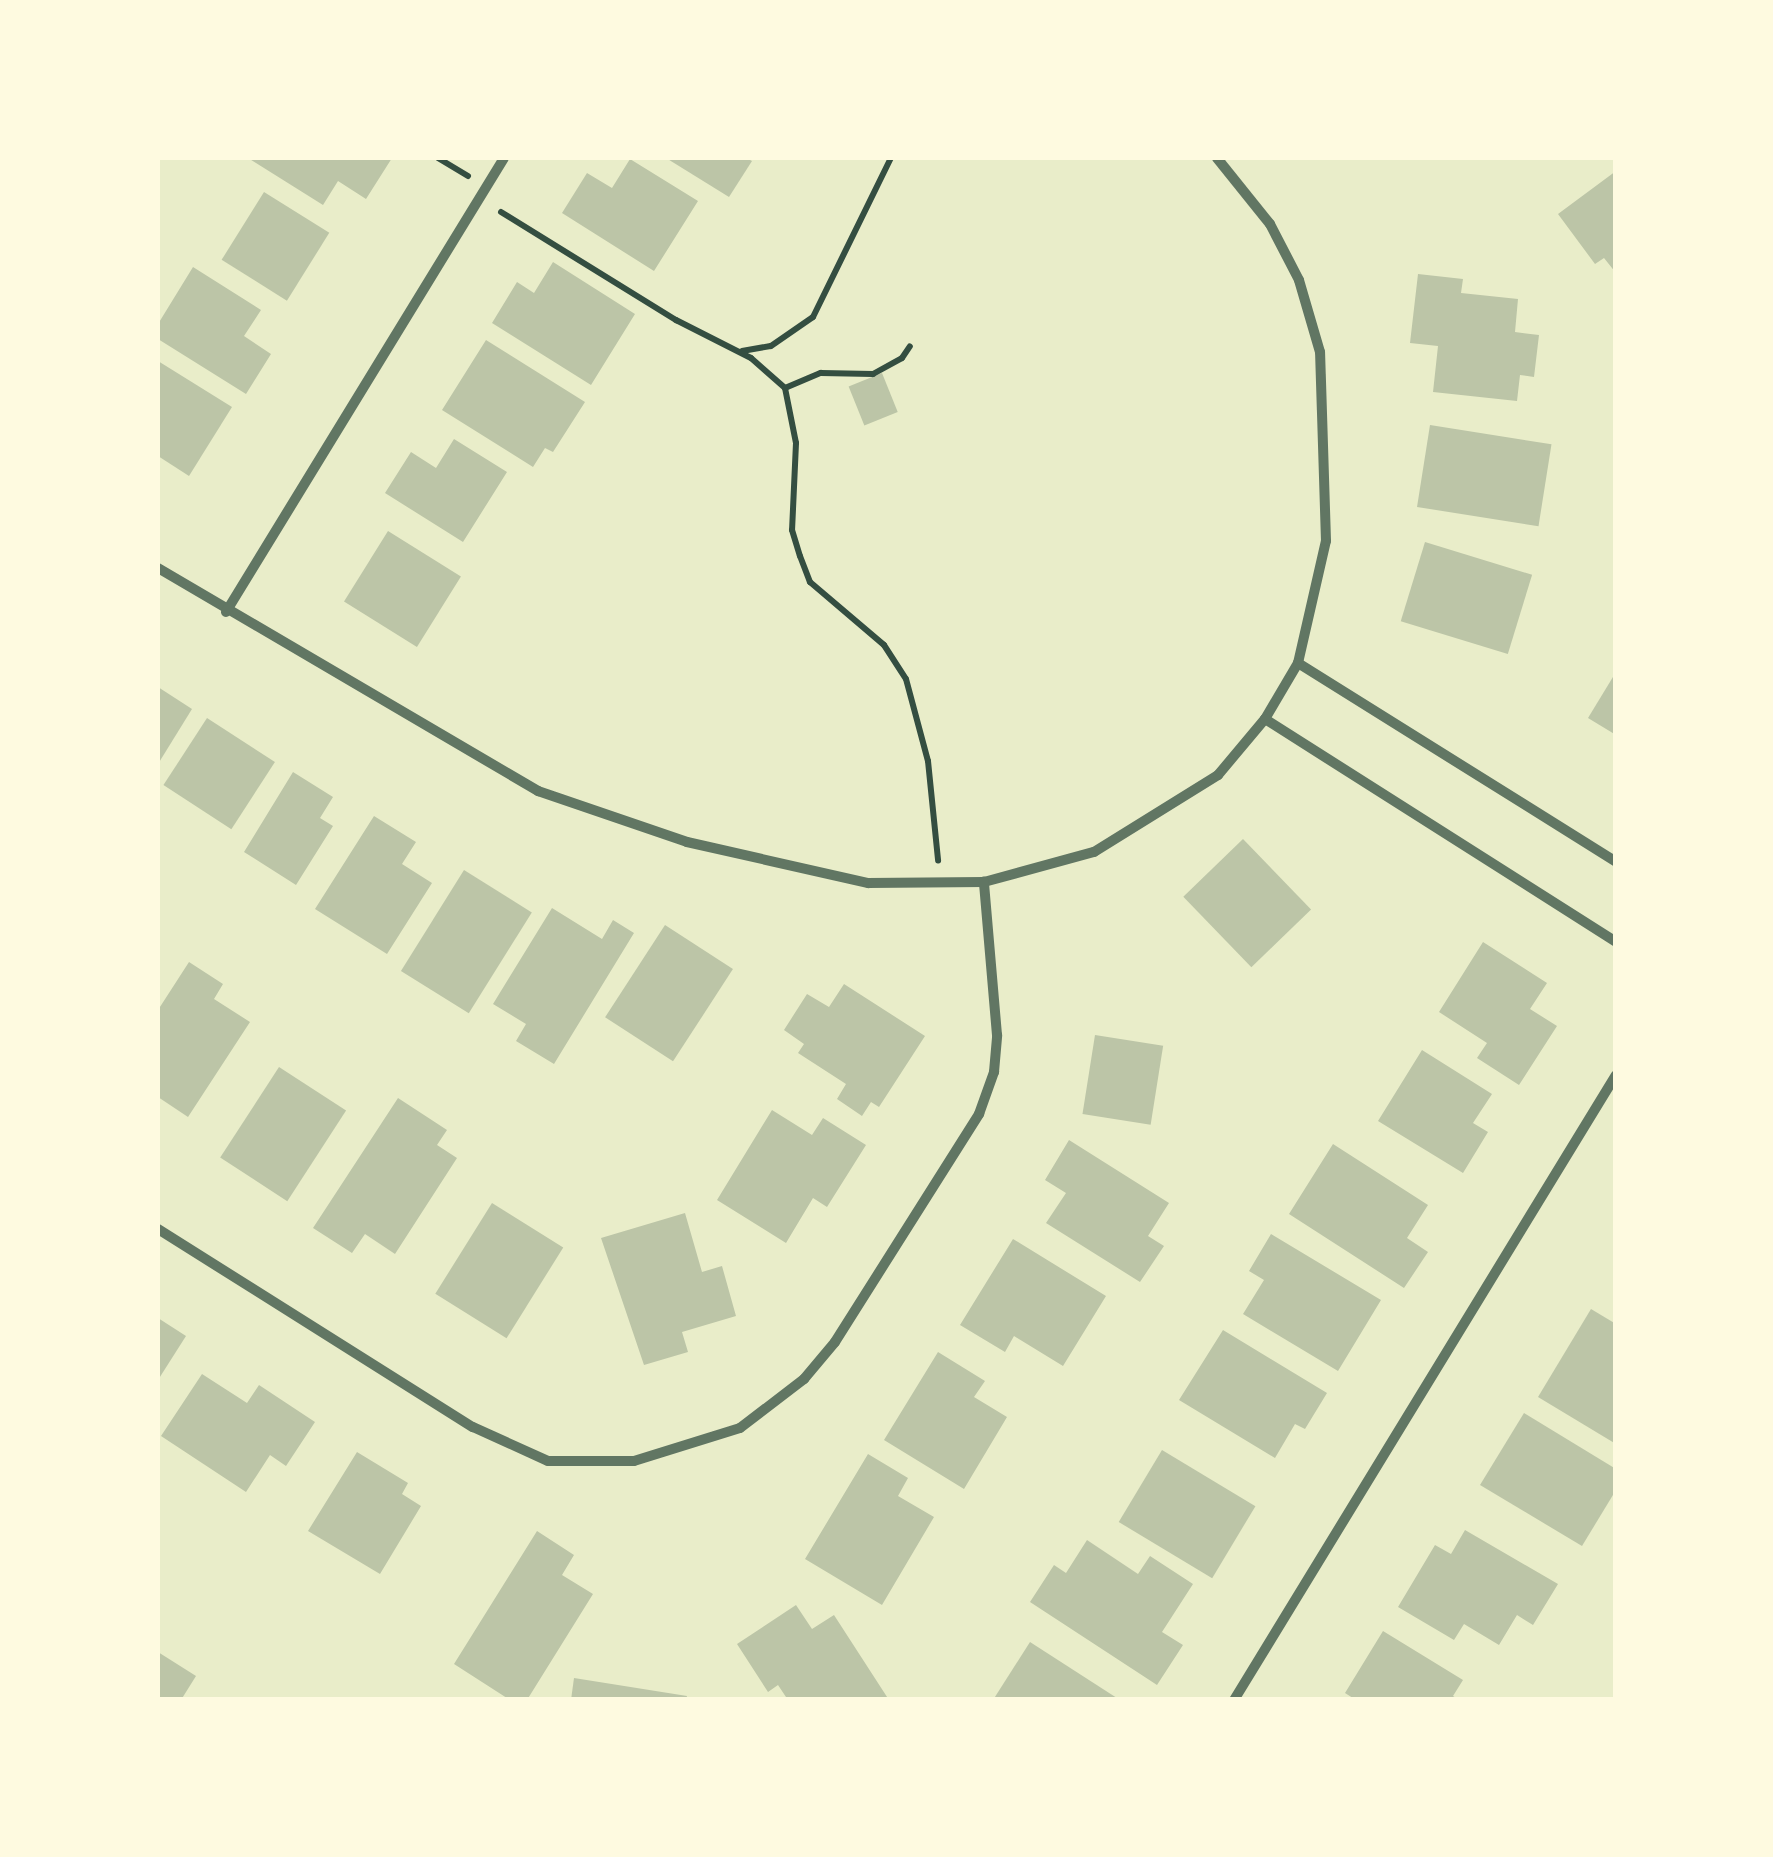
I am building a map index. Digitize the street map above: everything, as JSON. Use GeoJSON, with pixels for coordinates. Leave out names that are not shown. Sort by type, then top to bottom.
{"type":"FeatureCollection","features":[{"type":"Feature","properties":{"kind":"street"},"geometry":{"type":"LineString","coordinates":[[226,612],[504,158]]}},
{"type":"Feature","properties":{"kind":"street"},"geometry":{"type":"LineString","coordinates":[[158,568],[226,612],[538,791],[687,842],[868,882],[938,884],[984,882],[1094,852],[1218,775],[1265,719],[1298,663],[1326,542],[1320,352],[1298,280],[1270,224],[1218,158]]}},
{"type":"Feature","properties":{"kind":"street"},"geometry":{"type":"LineString","coordinates":[[1298,663],[1616,862]]}},
{"type":"Feature","properties":{"kind":"street"},"geometry":{"type":"LineString","coordinates":[[1265,719],[1616,942]]}},
{"type":"Feature","properties":{"kind":"street"},"geometry":{"type":"LineString","coordinates":[[158,1229],[509,1446],[548,1461],[588,1464],[674,1454],[740,1428],[804,1379],[835,1342],[979,1114],[994,1072],[997,1035],[984,882]]}},
{"type":"Feature","properties":{"kind":"street"},"geometry":{"type":"LineString","coordinates":[[1234,1700],[1616,1075]]}},
{"type":"Feature","properties":{"kind":"path"},"geometry":{"type":"LineString","coordinates":[[738,352],[771,346],[814,317],[891,158]]}},
{"type":"Feature","properties":{"kind":"path"},"geometry":{"type":"LineString","coordinates":[[479,198],[776,374],[785,388],[796,442],[792,530],[800,556],[810,582],[884,645],[906,679],[928,760],[938,884]]}},
{"type":"Feature","properties":{"kind":"path"},"geometry":{"type":"LineString","coordinates":[[785,388],[820,373],[873,374],[902,358],[910,346]]}},
{"type":"Feature","properties":{"kind":"building"},"geometry":{"type":"Polygon","coordinates":[[[248,158],[392,158],[366,199],[338,181],[323,205],[248,158]]]}},
{"type":"Feature","properties":{"kind":"building"},"geometry":{"type":"Polygon","coordinates":[[[666,158],[746,158],[752,161],[729,197],[666,158]]]}},
{"type":"Feature","properties":{"kind":"building"},"geometry":{"type":"Polygon","coordinates":[[[630,159],[698,201],[654,271],[562,213],[587,173],[612,188],[630,159]]]}},
{"type":"Feature","properties":{"kind":"building"},"geometry":{"type":"Polygon","coordinates":[[[1616,171],[1616,273],[1604,258],[1595,264],[1558,214],[1616,171]]]}},
{"type":"Feature","properties":{"kind":"building"},"geometry":{"type":"Polygon","coordinates":[[[264,192],[329,233],[287,301],[222,260],[264,192]]]}},
{"type":"Feature","properties":{"kind":"building"},"geometry":{"type":"Polygon","coordinates":[[[553,262],[635,314],[591,385],[492,323],[517,282],[534,293],[553,262]]]}},
{"type":"Feature","properties":{"kind":"building"},"geometry":{"type":"Polygon","coordinates":[[[193,267],[261,310],[244,336],[271,354],[246,394],[158,339],[158,324],[193,267]]]}},
{"type":"Feature","properties":{"kind":"building"},"geometry":{"type":"Polygon","coordinates":[[[1418,274],[1463,279],[1461,293],[1518,299],[1515,332],[1539,335],[1534,377],[1520,375],[1517,401],[1433,392],[1438,346],[1410,343],[1418,274]]]}},
{"type":"Feature","properties":{"kind":"building"},"geometry":{"type":"Polygon","coordinates":[[[486,340],[585,402],[553,452],[545,448],[533,467],[442,410],[486,340]]]}},
{"type":"Feature","properties":{"kind":"building"},"geometry":{"type":"Polygon","coordinates":[[[158,361],[232,407],[189,476],[158,456],[158,361]]]}},
{"type":"Feature","properties":{"kind":"building"},"geometry":{"type":"Polygon","coordinates":[[[882,373],[898,412],[864,425],[849,386],[882,373]]]}},
{"type":"Feature","properties":{"kind":"building"},"geometry":{"type":"Polygon","coordinates":[[[1430,425],[1551,444],[1539,526],[1417,507],[1430,425]]]}},
{"type":"Feature","properties":{"kind":"building"},"geometry":{"type":"Polygon","coordinates":[[[454,439],[507,472],[463,542],[385,493],[411,452],[436,468],[454,439]]]}},
{"type":"Feature","properties":{"kind":"building"},"geometry":{"type":"Polygon","coordinates":[[[388,531],[461,577],[417,647],[344,601],[388,531]]]}},
{"type":"Feature","properties":{"kind":"building"},"geometry":{"type":"Polygon","coordinates":[[[1425,542],[1532,575],[1508,654],[1401,621],[1425,542]]]}},
{"type":"Feature","properties":{"kind":"building"},"geometry":{"type":"Polygon","coordinates":[[[1616,672],[1616,735],[1588,718],[1616,672]]]}},
{"type":"Feature","properties":{"kind":"building"},"geometry":{"type":"Polygon","coordinates":[[[158,687],[192,709],[158,764],[158,687]]]}},
{"type":"Feature","properties":{"kind":"building"},"geometry":{"type":"Polygon","coordinates":[[[207,718],[275,762],[231,829],[163,785],[207,718]]]}},
{"type":"Feature","properties":{"kind":"building"},"geometry":{"type":"Polygon","coordinates":[[[293,772],[333,797],[320,818],[333,826],[296,885],[244,852],[293,772]]]}},
{"type":"Feature","properties":{"kind":"building"},"geometry":{"type":"Polygon","coordinates":[[[374,816],[416,842],[402,864],[432,883],[387,954],[315,909],[374,816]]]}},
{"type":"Feature","properties":{"kind":"building"},"geometry":{"type":"Polygon","coordinates":[[[1243,839],[1311,909],[1251,967],[1183,897],[1243,839]]]}},
{"type":"Feature","properties":{"kind":"building"},"geometry":{"type":"Polygon","coordinates":[[[464,870],[532,912],[469,1013],[401,971],[464,870]]]}},
{"type":"Feature","properties":{"kind":"building"},"geometry":{"type":"Polygon","coordinates":[[[552,908],[602,939],[613,920],[634,933],[554,1064],[516,1041],[526,1024],[493,1004],[552,908]]]}},
{"type":"Feature","properties":{"kind":"building"},"geometry":{"type":"Polygon","coordinates":[[[665,925],[733,969],[673,1061],[605,1017],[665,925]]]}},
{"type":"Feature","properties":{"kind":"building"},"geometry":{"type":"Polygon","coordinates":[[[1483,942],[1547,983],[1530,1009],[1557,1026],[1519,1085],[1477,1058],[1487,1043],[1439,1012],[1483,942]]]}},
{"type":"Feature","properties":{"kind":"building"},"geometry":{"type":"Polygon","coordinates":[[[189,962],[223,984],[214,999],[250,1022],[188,1117],[158,1097],[158,1010],[189,962]]]}},
{"type":"Feature","properties":{"kind":"building"},"geometry":{"type":"Polygon","coordinates":[[[844,984],[925,1036],[879,1107],[871,1102],[862,1116],[837,1099],[846,1084],[798,1053],[804,1044],[784,1030],[807,994],[829,1007],[844,984]]]}},
{"type":"Feature","properties":{"kind":"building"},"geometry":{"type":"Polygon","coordinates":[[[1095,1035],[1163,1046],[1151,1125],[1082,1114],[1095,1035]]]}},
{"type":"Feature","properties":{"kind":"building"},"geometry":{"type":"Polygon","coordinates":[[[1422,1050],[1492,1094],[1473,1123],[1488,1132],[1463,1173],[1378,1121],[1422,1050]]]}},
{"type":"Feature","properties":{"kind":"building"},"geometry":{"type":"Polygon","coordinates":[[[279,1067],[346,1111],[287,1201],[220,1158],[279,1067]]]}},
{"type":"Feature","properties":{"kind":"building"},"geometry":{"type":"Polygon","coordinates":[[[398,1098],[447,1130],[437,1145],[457,1158],[395,1254],[365,1234],[352,1253],[313,1228],[398,1098]]]}},
{"type":"Feature","properties":{"kind":"building"},"geometry":{"type":"Polygon","coordinates":[[[772,1110],[812,1135],[823,1118],[866,1145],[827,1207],[813,1198],[786,1243],[717,1200],[772,1110]]]}},
{"type":"Feature","properties":{"kind":"building"},"geometry":{"type":"Polygon","coordinates":[[[1069,1140],[1169,1203],[1148,1236],[1164,1246],[1140,1282],[1046,1223],[1066,1193],[1045,1180],[1069,1140]]]}},
{"type":"Feature","properties":{"kind":"building"},"geometry":{"type":"Polygon","coordinates":[[[1333,1144],[1428,1205],[1407,1238],[1428,1252],[1404,1288],[1289,1214],[1333,1144]]]}},
{"type":"Feature","properties":{"kind":"building"},"geometry":{"type":"Polygon","coordinates":[[[492,1203],[563,1248],[507,1338],[435,1294],[492,1203]]]}},
{"type":"Feature","properties":{"kind":"building"},"geometry":{"type":"Polygon","coordinates":[[[685,1213],[702,1272],[722,1266],[736,1316],[682,1332],[688,1352],[644,1365],[601,1238],[685,1213]]]}},
{"type":"Feature","properties":{"kind":"building"},"geometry":{"type":"Polygon","coordinates":[[[1271,1234],[1381,1300],[1338,1371],[1243,1314],[1264,1280],[1249,1271],[1271,1234]]]}},
{"type":"Feature","properties":{"kind":"building"},"geometry":{"type":"Polygon","coordinates":[[[1013,1239],[1106,1296],[1063,1366],[1014,1336],[1005,1352],[960,1325],[1013,1239]]]}},
{"type":"Feature","properties":{"kind":"building"},"geometry":{"type":"Polygon","coordinates":[[[1591,1309],[1616,1324],[1616,1444],[1538,1397],[1591,1309]]]}},
{"type":"Feature","properties":{"kind":"building"},"geometry":{"type":"Polygon","coordinates":[[[158,1318],[186,1336],[158,1380],[158,1318]]]}},
{"type":"Feature","properties":{"kind":"building"},"geometry":{"type":"Polygon","coordinates":[[[1223,1330],[1327,1393],[1305,1429],[1295,1424],[1275,1458],[1179,1400],[1223,1330]]]}},
{"type":"Feature","properties":{"kind":"building"},"geometry":{"type":"Polygon","coordinates":[[[938,1352],[985,1381],[974,1397],[1007,1417],[964,1489],[884,1440],[938,1352]]]}},
{"type":"Feature","properties":{"kind":"building"},"geometry":{"type":"Polygon","coordinates":[[[202,1374],[247,1403],[259,1385],[315,1422],[286,1466],[270,1455],[246,1492],[161,1436],[202,1374]]]}},
{"type":"Feature","properties":{"kind":"building"},"geometry":{"type":"Polygon","coordinates":[[[1524,1413],[1616,1469],[1616,1490],[1582,1546],[1480,1485],[1524,1413]]]}},
{"type":"Feature","properties":{"kind":"building"},"geometry":{"type":"Polygon","coordinates":[[[1162,1450],[1255,1506],[1212,1578],[1119,1522],[1162,1450]]]}},
{"type":"Feature","properties":{"kind":"building"},"geometry":{"type":"Polygon","coordinates":[[[357,1452],[408,1483],[402,1494],[421,1506],[380,1574],[308,1531],[357,1452]]]}},
{"type":"Feature","properties":{"kind":"building"},"geometry":{"type":"Polygon","coordinates":[[[868,1454],[908,1478],[898,1496],[934,1517],[882,1605],[805,1559],[868,1454]]]}},
{"type":"Feature","properties":{"kind":"building"},"geometry":{"type":"Polygon","coordinates":[[[1465,1530],[1558,1584],[1533,1625],[1517,1615],[1499,1645],[1464,1624],[1454,1640],[1398,1607],[1435,1545],[1451,1554],[1465,1530]]]}},
{"type":"Feature","properties":{"kind":"building"},"geometry":{"type":"Polygon","coordinates":[[[537,1531],[574,1555],[562,1575],[593,1594],[527,1700],[510,1700],[454,1664],[537,1531]]]}},
{"type":"Feature","properties":{"kind":"building"},"geometry":{"type":"Polygon","coordinates":[[[1087,1540],[1138,1574],[1150,1556],[1193,1584],[1162,1632],[1183,1645],[1157,1685],[1030,1602],[1054,1565],[1066,1573],[1087,1540]]]}},
{"type":"Feature","properties":{"kind":"building"},"geometry":{"type":"Polygon","coordinates":[[[796,1605],[812,1629],[834,1615],[889,1700],[788,1700],[778,1685],[768,1692],[737,1644],[796,1605]]]}},
{"type":"Feature","properties":{"kind":"building"},"geometry":{"type":"Polygon","coordinates":[[[1383,1631],[1463,1680],[1453,1696],[1459,1700],[1356,1700],[1345,1693],[1383,1631]]]}},
{"type":"Feature","properties":{"kind":"building"},"geometry":{"type":"Polygon","coordinates":[[[1030,1642],[1120,1700],[993,1700],[1030,1642]]]}},
{"type":"Feature","properties":{"kind":"building"},"geometry":{"type":"Polygon","coordinates":[[[158,1652],[196,1676],[181,1700],[158,1700],[158,1652]]]}},
{"type":"Feature","properties":{"kind":"building"},"geometry":{"type":"Polygon","coordinates":[[[574,1678],[687,1696],[686,1700],[571,1700],[574,1678]]]}}]}
